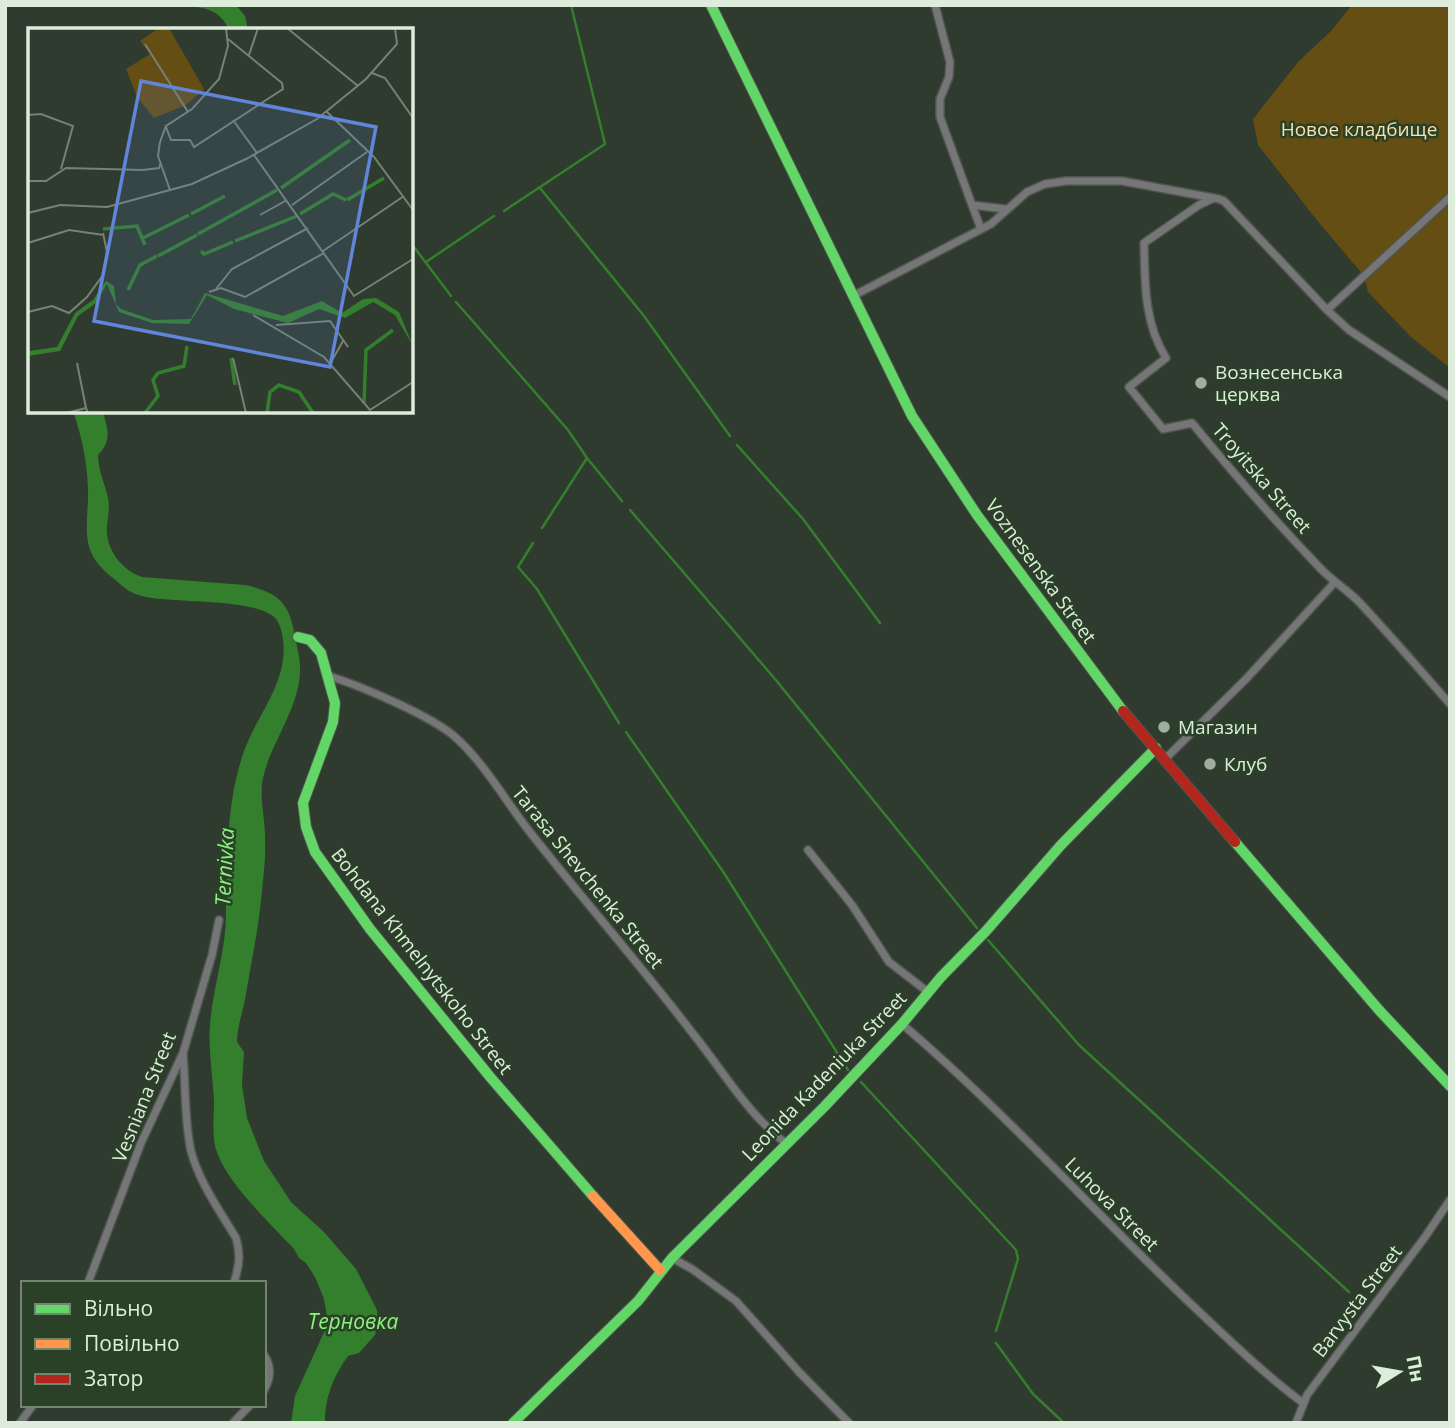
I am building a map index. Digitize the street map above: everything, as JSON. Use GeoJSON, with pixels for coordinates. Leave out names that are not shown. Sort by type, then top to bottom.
{"type":"FeatureCollection","features":[{"type":"Feature","properties":{"kind":"street","name":"Voznesenska Street"},"geometry":{"type":"LineString","coordinates":[[711,5],[912,416],[977,515],[1119,706],[1379,1010],[1450,1086]]}},
{"type":"Feature","properties":{"kind":"street"},"geometry":{"type":"LineString","coordinates":[[935,5],[950,62],[949,77],[940,99],[940,117],[981,229]]}},
{"type":"Feature","properties":{"kind":"street"},"geometry":{"type":"LineString","coordinates":[[853,296],[991,224],[1005,209],[1036,187],[1084,179],[1122,181],[1224,201],[1327,310],[1367,343],[1450,397]]}},
{"type":"Feature","properties":{"kind":"street"},"geometry":{"type":"LineString","coordinates":[[1327,310],[1450,197]]}},
{"type":"Feature","properties":{"kind":"street","name":"Troyitska Street"},"geometry":{"type":"LineString","coordinates":[[1214,198],[1144,243],[1149,316],[1157,345],[1166,358],[1129,387],[1163,429],[1192,423],[1229,469],[1335,582],[1361,604],[1450,704]]}},
{"type":"Feature","properties":{"kind":"street"},"geometry":{"type":"LineString","coordinates":[[972,205],[1005,209]]}},
{"type":"Feature","properties":{"kind":"street"},"geometry":{"type":"LineString","coordinates":[[1165,759],[1247,678],[1335,582]]}},
{"type":"Feature","properties":{"kind":"street","name":"Bohdana Khmelnytskoho Street"},"geometry":{"type":"LineString","coordinates":[[298,636],[310,640],[317,648],[329,676],[335,703],[333,722],[303,803],[306,827],[314,852],[370,929],[491,1078],[660,1270]]}},
{"type":"Feature","properties":{"kind":"street","name":"Tarasa Shevchenka Street"},"geometry":{"type":"LineString","coordinates":[[329,676],[347,681],[429,720],[452,734],[462,744],[748,1105],[770,1130],[787,1144]]}},
{"type":"Feature","properties":{"kind":"street","name":"Leonida Kadeniuka Street"},"geometry":{"type":"LineString","coordinates":[[513,1423],[638,1301],[660,1270],[787,1144],[902,1024],[1061,845],[1156,748]]}},
{"type":"Feature","properties":{"kind":"street"},"geometry":{"type":"LineString","coordinates":[[808,850],[852,905],[889,962],[928,992]]}},
{"type":"Feature","properties":{"kind":"street","name":"Vesniana Street"},"geometry":{"type":"LineString","coordinates":[[90,1281],[141,1143],[183,1053],[212,955],[219,920]]}},
{"type":"Feature","properties":{"kind":"street","name":"Luhova Street"},"geometry":{"type":"LineString","coordinates":[[902,1024],[945,1061],[1265,1374],[1303,1403]]}},
{"type":"Feature","properties":{"kind":"street"},"geometry":{"type":"LineString","coordinates":[[183,1053],[192,1153],[200,1174],[236,1238],[240,1263],[235,1281]]}},
{"type":"Feature","properties":{"kind":"street","name":"Barvysta Street"},"geometry":{"type":"LineString","coordinates":[[1296,1423],[1307,1395],[1450,1200]]}},
{"type":"Feature","properties":{"kind":"street"},"geometry":{"type":"LineString","coordinates":[[672,1258],[736,1301],[849,1423]]}},
{"type":"Feature","properties":{"kind":"street"},"geometry":{"type":"LineString","coordinates":[[266,1360],[270,1369],[270,1379],[266,1386]]}},
{"type":"Feature","properties":{"kind":"street"},"geometry":{"type":"LineString","coordinates":[[20,1423],[32,1407]]}},
{"type":"Feature","properties":{"kind":"street"},"geometry":{"type":"LineString","coordinates":[[233,1423],[248,1407]]}},
{"type":"Feature","properties":{"kind":"green space","name":"Новое кладбище"},"geometry":{"type":"Polygon","coordinates":[[[1352,5],[1450,5],[1450,368],[1411,337],[1368,292],[1364,276],[1258,145],[1253,119],[1298,62],[1331,31],[1352,5]]]}},
{"type":"Feature","properties":{"kind":"water"},"geometry":{"type":"Polygon","coordinates":[[[162,5],[236,5],[245,16],[248,28],[228,28],[217,14],[192,7],[162,5]]]}},
{"type":"Feature","properties":{"kind":"water","name":"Терновка"},"geometry":{"type":"Polygon","coordinates":[[[74,413],[103,413],[108,435],[98,455],[109,502],[107,534],[112,550],[121,564],[142,577],[245,585],[266,591],[286,607],[293,625],[300,660],[299,682],[291,710],[263,778],[263,876],[257,931],[237,1042],[244,1052],[242,1085],[247,1118],[264,1161],[291,1202],[324,1232],[356,1269],[377,1310],[375,1335],[359,1353],[348,1356],[334,1379],[326,1405],[325,1423],[291,1423],[295,1396],[325,1330],[327,1317],[324,1299],[306,1263],[232,1179],[218,1155],[214,1136],[210,1024],[225,928],[230,815],[242,757],[271,697],[282,667],[282,633],[276,619],[266,612],[233,604],[142,596],[127,589],[103,569],[93,557],[89,545],[86,469],[74,413]]]}},
{"type":"Feature","properties":{"kind":"waterway"},"geometry":{"type":"LineString","coordinates":[[504,211],[605,144],[571,5]]}},
{"type":"Feature","properties":{"kind":"waterway"},"geometry":{"type":"LineString","coordinates":[[540,188],[644,316],[730,436]]}},
{"type":"Feature","properties":{"kind":"waterway"},"geometry":{"type":"LineString","coordinates":[[426,262],[494,216]]}},
{"type":"Feature","properties":{"kind":"waterway"},"geometry":{"type":"LineString","coordinates":[[413,246],[451,296]]}},
{"type":"Feature","properties":{"kind":"waterway"},"geometry":{"type":"LineString","coordinates":[[456,302],[568,430],[622,501]]}},
{"type":"Feature","properties":{"kind":"waterway"},"geometry":{"type":"LineString","coordinates":[[737,445],[803,519],[880,623]]}},
{"type":"Feature","properties":{"kind":"waterway"},"geometry":{"type":"LineString","coordinates":[[542,528],[587,458]]}},
{"type":"Feature","properties":{"kind":"waterway"},"geometry":{"type":"LineString","coordinates":[[630,510],[775,679],[977,928]]}},
{"type":"Feature","properties":{"kind":"waterway"},"geometry":{"type":"LineString","coordinates":[[533,543],[518,567],[537,589],[619,723]]}},
{"type":"Feature","properties":{"kind":"waterway"},"geometry":{"type":"LineString","coordinates":[[626,732],[724,873],[848,1070]]}},
{"type":"Feature","properties":{"kind":"waterway"},"geometry":{"type":"LineString","coordinates":[[988,940],[1079,1045],[1349,1292]]}},
{"type":"Feature","properties":{"kind":"waterway"},"geometry":{"type":"LineString","coordinates":[[861,1082],[1016,1250],[1018,1259],[996,1331]]}},
{"type":"Feature","properties":{"kind":"waterway"},"geometry":{"type":"LineString","coordinates":[[996,1343],[1033,1394],[1064,1423]]}},
{"type":"Feature","properties":{"kind":"traffic: fast"},"geometry":{"type":"LineString","coordinates":[[711,5],[912,416],[977,515],[1123,711]]}},
{"type":"Feature","properties":{"kind":"traffic: fast"},"geometry":{"type":"LineString","coordinates":[[298,637],[310,640],[321,653],[335,703],[333,722],[303,803],[306,827],[315,852],[370,929],[491,1078],[593,1196]]}},
{"type":"Feature","properties":{"kind":"traffic: fast"},"geometry":{"type":"LineString","coordinates":[[513,1423],[638,1301],[672,1258],[824,1107],[902,1024],[1061,845],[1156,748]]}},
{"type":"Feature","properties":{"kind":"traffic: fast"},"geometry":{"type":"LineString","coordinates":[[1235,842],[1379,1010],[1450,1086]]}},
{"type":"Feature","properties":{"kind":"traffic: slow"},"geometry":{"type":"LineString","coordinates":[[593,1196],[660,1270]]}},
{"type":"Feature","properties":{"kind":"traffic: jam"},"geometry":{"type":"LineString","coordinates":[[1123,711],[1235,842]]}},
{"type":"Feature","properties":{"kind":"place","name":"Вознесенська церква"},"geometry":{"type":"Point","coordinates":[1201,383]}},
{"type":"Feature","properties":{"kind":"place","name":"Магазин"},"geometry":{"type":"Point","coordinates":[1164,727]}},
{"type":"Feature","properties":{"kind":"place","name":"Клуб"},"geometry":{"type":"Point","coordinates":[1210,764]}},
{"type":"Feature","properties":{"kind":"water label","name":"Ternivka"},"geometry":{"type":"Point","coordinates":[224,867]}}]}
